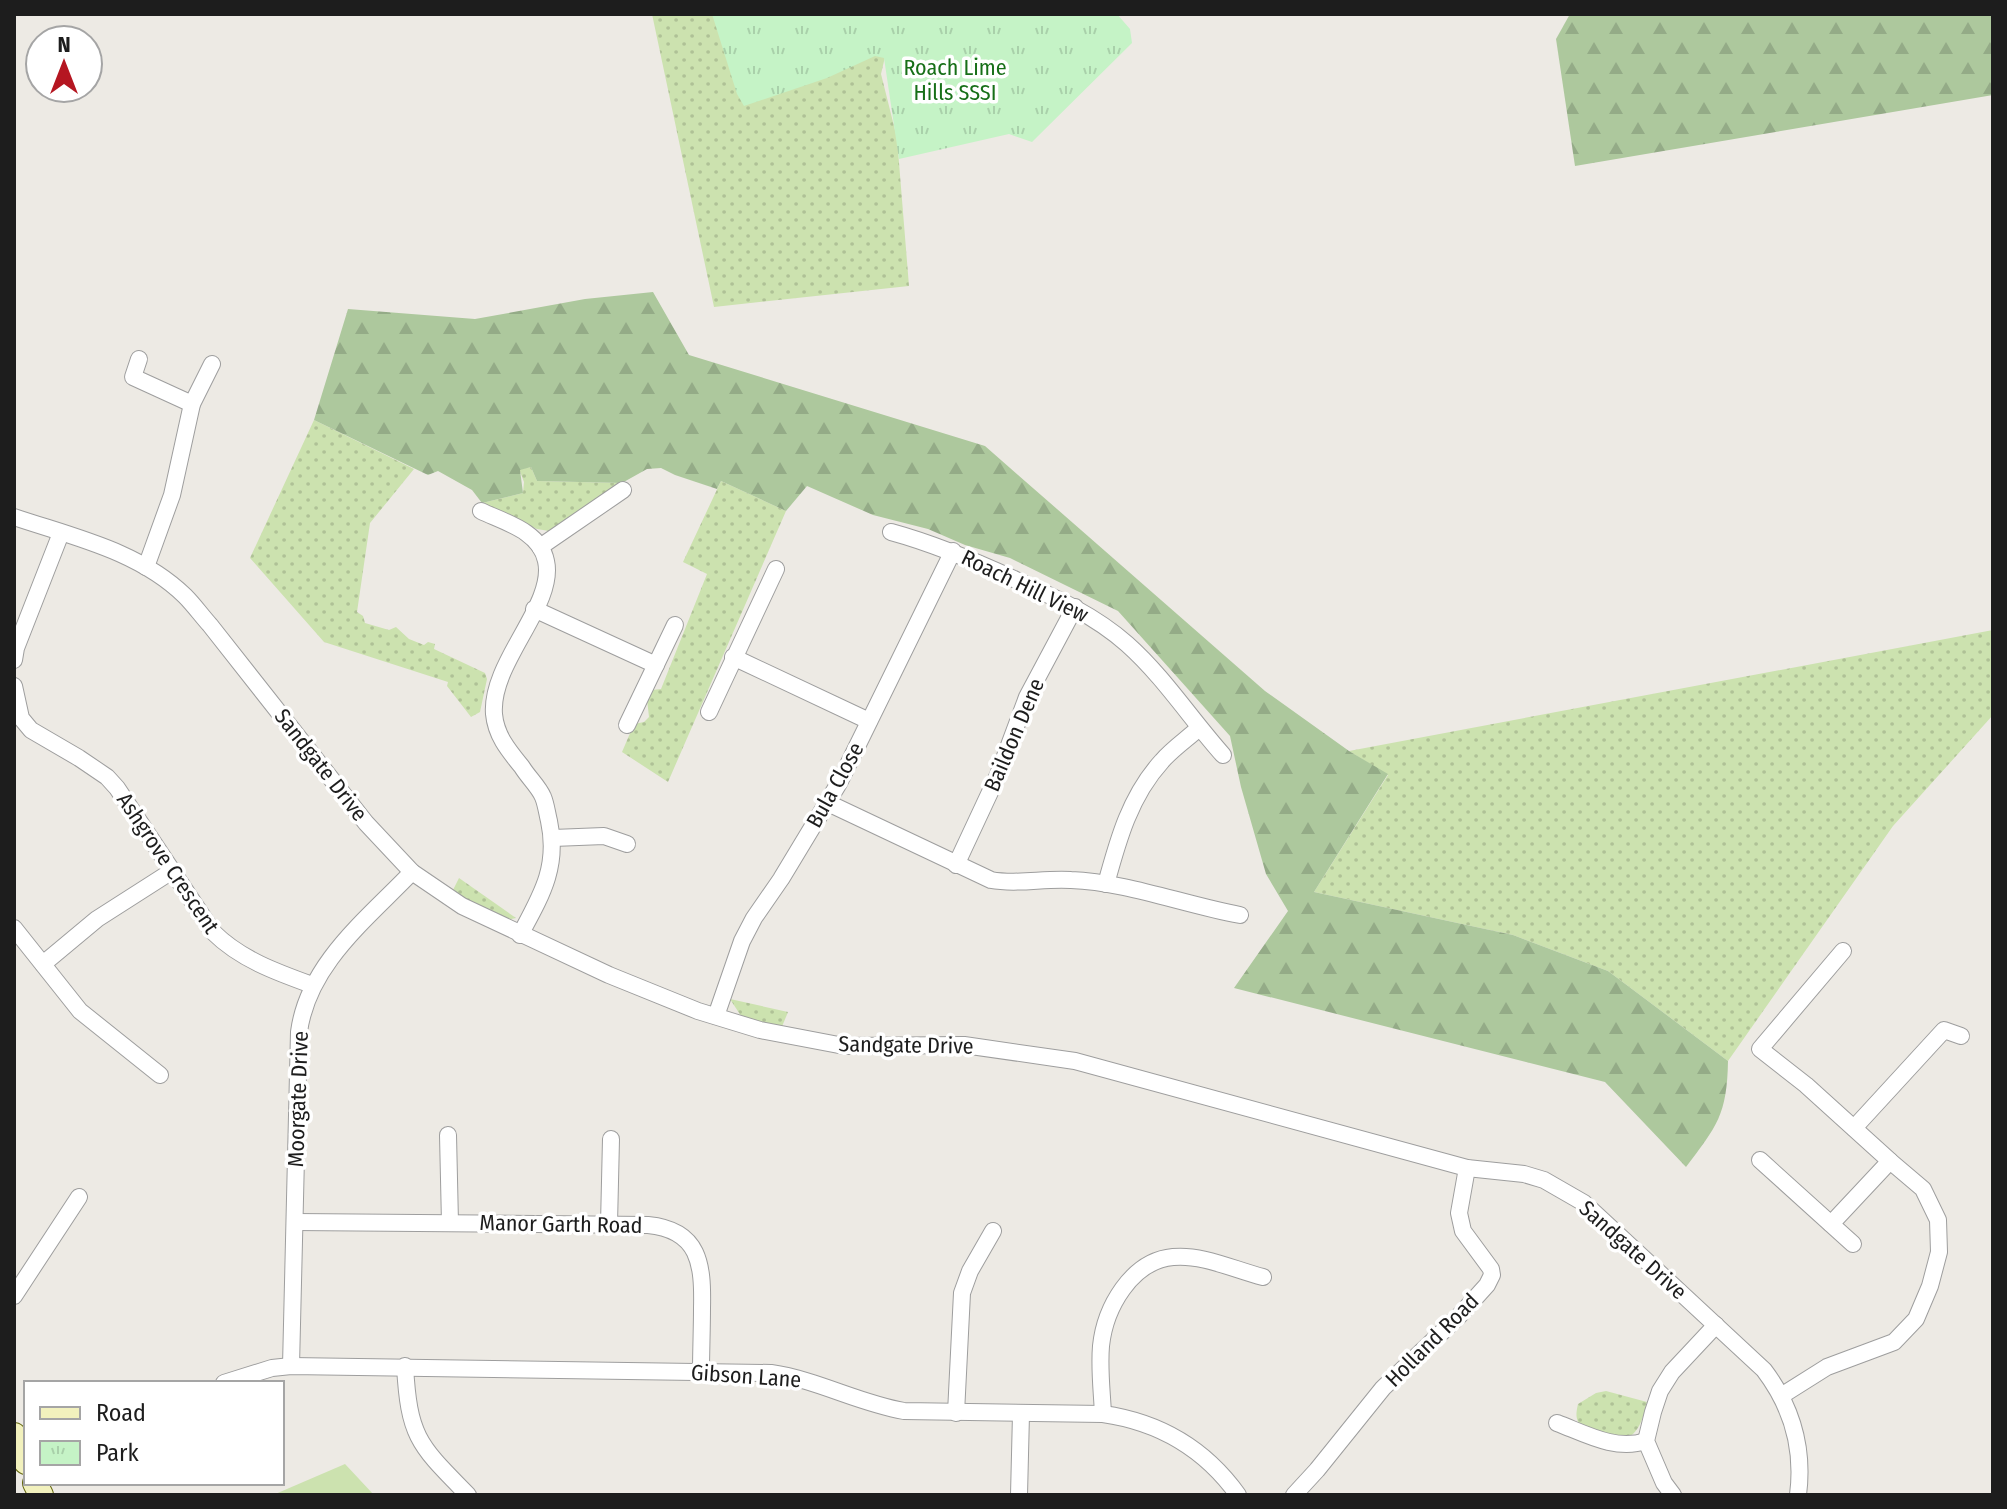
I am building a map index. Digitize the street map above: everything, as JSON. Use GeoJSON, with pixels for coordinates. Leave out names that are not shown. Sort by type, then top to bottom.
{"type":"FeatureCollection","features":[{"type":"Feature","properties":{"kind":"street"},"geometry":{"type":"LineString","coordinates":[[139,359],[133,377],[192,404]]}},
{"type":"Feature","properties":{"kind":"street"},"geometry":{"type":"LineString","coordinates":[[146,567],[172,495],[192,404],[212,364]]}},
{"type":"Feature","properties":{"kind":"street"},"geometry":{"type":"LineString","coordinates":[[540,547],[623,490]]}},
{"type":"Feature","properties":{"kind":"street"},"geometry":{"type":"LineString","coordinates":[[481,511],[525,532],[540,547],[546,561],[547,573],[534,609],[505,666],[495,694],[494,716],[500,738],[543,796],[553,838],[553,860],[542,894],[520,935]]}},
{"type":"Feature","properties":{"kind":"street","name":"Sandgate Drive"},"geometry":{"type":"LineString","coordinates":[[14,517],[119,553],[146,567],[185,596],[366,823],[412,872],[462,906],[664,998],[760,1030],[844,1046],[964,1045],[1075,1061],[1467,1168],[1524,1174],[1544,1180],[1584,1203],[1764,1370],[1781,1396],[1797,1440],[1800,1466],[1798,1495]]}},
{"type":"Feature","properties":{"kind":"street","name":"Roach Hill View"},"geometry":{"type":"LineString","coordinates":[[891,532],[953,551],[1075,607],[1103,624],[1171,689],[1223,755]]}},
{"type":"Feature","properties":{"kind":"street"},"geometry":{"type":"LineString","coordinates":[[14,660],[61,533]]}},
{"type":"Feature","properties":{"kind":"street","name":"Bula Close"},"geometry":{"type":"LineString","coordinates":[[716,1016],[742,941],[828,803],[953,551]]}},
{"type":"Feature","properties":{"kind":"street"},"geometry":{"type":"LineString","coordinates":[[709,712],[776,569]]}},
{"type":"Feature","properties":{"kind":"street","name":"Baildon Dene"},"geometry":{"type":"LineString","coordinates":[[956,865],[998,775],[1027,697],[1075,607]]}},
{"type":"Feature","properties":{"kind":"street"},"geometry":{"type":"LineString","coordinates":[[534,609],[656,665]]}},
{"type":"Feature","properties":{"kind":"street"},"geometry":{"type":"LineString","coordinates":[[627,725],[675,625]]}},
{"type":"Feature","properties":{"kind":"street"},"geometry":{"type":"LineString","coordinates":[[733,657],[869,721]]}},
{"type":"Feature","properties":{"kind":"street","name":"Ashgrove Crescent"},"geometry":{"type":"LineString","coordinates":[[14,686],[17,720],[107,777],[125,799],[213,932],[227,946],[271,970],[312,985]]}},
{"type":"Feature","properties":{"kind":"street"},"geometry":{"type":"LineString","coordinates":[[1106,884],[1126,817],[1140,790],[1162,760],[1199,728]]}},
{"type":"Feature","properties":{"kind":"street"},"geometry":{"type":"LineString","coordinates":[[828,803],[980,877],[1001,882],[1071,880],[1106,884],[1240,915]]}},
{"type":"Feature","properties":{"kind":"street"},"geometry":{"type":"LineString","coordinates":[[553,838],[604,836],[627,844]]}},
{"type":"Feature","properties":{"kind":"street"},"geometry":{"type":"LineString","coordinates":[[43,964],[97,919],[172,871]]}},
{"type":"Feature","properties":{"kind":"street","name":"Moorgate Drive"},"geometry":{"type":"LineString","coordinates":[[291,1366],[299,1032],[304,1008],[312,985],[326,964],[412,872]]}},
{"type":"Feature","properties":{"kind":"street"},"geometry":{"type":"LineString","coordinates":[[14,928],[80,1011],[160,1075]]}},
{"type":"Feature","properties":{"kind":"street"},"geometry":{"type":"LineString","coordinates":[[1781,1396],[1827,1367],[1894,1342],[1910,1328],[1930,1286],[1939,1252],[1938,1220],[1923,1189],[1806,1085],[1760,1049],[1843,951]]}},
{"type":"Feature","properties":{"kind":"street"},"geometry":{"type":"LineString","coordinates":[[1854,1128],[1943,1024],[1961,1036]]}},
{"type":"Feature","properties":{"kind":"street"},"geometry":{"type":"LineString","coordinates":[[448,1135],[450,1223]]}},
{"type":"Feature","properties":{"kind":"street"},"geometry":{"type":"LineString","coordinates":[[609,1224],[611,1139]]}},
{"type":"Feature","properties":{"kind":"street"},"geometry":{"type":"LineString","coordinates":[[1760,1160],[1853,1244]]}},
{"type":"Feature","properties":{"kind":"street"},"geometry":{"type":"LineString","coordinates":[[1831,1224],[1890,1161]]}},
{"type":"Feature","properties":{"kind":"street","name":"Holland Road"},"geometry":{"type":"LineString","coordinates":[[1294,1495],[1383,1388],[1459,1316],[1490,1281],[1491,1269],[1463,1231],[1459,1213],[1467,1168]]}},
{"type":"Feature","properties":{"kind":"street"},"geometry":{"type":"LineString","coordinates":[[14,1296],[79,1197]]}},
{"type":"Feature","properties":{"kind":"street","name":"Manor Garth Road"},"geometry":{"type":"LineString","coordinates":[[295,1222],[609,1224],[671,1229],[690,1243],[702,1275],[701,1372]]}},
{"type":"Feature","properties":{"kind":"street"},"geometry":{"type":"LineString","coordinates":[[956,1413],[962,1293],[970,1271],[993,1231]]}},
{"type":"Feature","properties":{"kind":"street"},"geometry":{"type":"LineString","coordinates":[[1103,1414],[1101,1348],[1105,1325],[1119,1294],[1141,1269],[1161,1259],[1183,1257],[1263,1277]]}},
{"type":"Feature","properties":{"kind":"street"},"geometry":{"type":"LineString","coordinates":[[1673,1495],[1664,1483],[1646,1441],[1656,1401],[1665,1381],[1716,1325]]}},
{"type":"Feature","properties":{"kind":"street","name":"Gibson Lane"},"geometry":{"type":"LineString","coordinates":[[230,1381],[272,1368],[291,1366],[790,1376],[890,1409],[918,1413],[1103,1414],[1135,1420],[1179,1439],[1217,1469],[1238,1495]]}},
{"type":"Feature","properties":{"kind":"street"},"geometry":{"type":"LineString","coordinates":[[405,1366],[409,1412],[416,1435],[428,1455],[468,1495]]}},
{"type":"Feature","properties":{"kind":"street"},"geometry":{"type":"LineString","coordinates":[[1019,1495],[1021,1414]]}},
{"type":"Feature","properties":{"kind":"street"},"geometry":{"type":"LineString","coordinates":[[1557,1423],[1614,1444],[1625,1446],[1646,1441]]}},
{"type":"Feature","properties":{"kind":"green space"},"geometry":{"type":"Polygon","coordinates":[[[652,14],[895,14],[881,74],[897,138],[909,286],[714,307],[652,14]]]}},
{"type":"Feature","properties":{"kind":"green space","name":"Roach Lime Hills SSSI"},"geometry":{"type":"Polygon","coordinates":[[[712,14],[1117,14],[1130,29],[1132,43],[1032,142],[1009,134],[899,159],[884,58],[875,56],[827,78],[744,106],[737,94],[712,14]]]}},
{"type":"Feature","properties":{"kind":"green space"},"geometry":{"type":"Polygon","coordinates":[[[1570,14],[1993,14],[1993,95],[1575,166],[1556,39],[1570,14]]]}},
{"type":"Feature","properties":{"kind":"green space"},"geometry":{"type":"Polygon","coordinates":[[[653,292],[689,355],[985,446],[1265,691],[1349,751],[1388,774],[1314,892],[1513,935],[1608,971],[1728,1061],[1725,1095],[1718,1119],[1686,1167],[1605,1082],[1234,988],[1288,911],[1266,874],[1230,736],[1118,611],[1010,558],[965,545],[928,529],[873,515],[807,486],[786,511],[721,481],[717,489],[661,468],[647,469],[622,483],[537,481],[531,467],[520,470],[523,493],[482,503],[472,490],[438,471],[428,475],[314,420],[348,309],[475,319],[585,299],[653,292]]]}},
{"type":"Feature","properties":{"kind":"green space"},"geometry":{"type":"Polygon","coordinates":[[[314,420],[414,469],[370,523],[357,612],[363,616],[365,623],[389,630],[396,627],[409,639],[424,645],[428,642],[435,644],[434,649],[485,673],[487,679],[480,712],[471,717],[447,686],[448,682],[324,642],[250,558],[314,420]]]}},
{"type":"Feature","properties":{"kind":"green space"},"geometry":{"type":"Polygon","coordinates":[[[531,467],[537,481],[622,483],[549,531],[537,529],[482,503],[523,493],[524,482],[519,469],[531,467]]]}},
{"type":"Feature","properties":{"kind":"green space"},"geometry":{"type":"Polygon","coordinates":[[[721,481],[786,511],[668,782],[622,752],[634,724],[644,722],[649,717],[647,699],[652,690],[661,689],[707,574],[683,562],[721,481]]]}},
{"type":"Feature","properties":{"kind":"green space"},"geometry":{"type":"Polygon","coordinates":[[[1993,630],[1993,715],[1893,826],[1728,1061],[1608,971],[1513,935],[1314,892],[1388,775],[1349,751],[1993,630]]]}},
{"type":"Feature","properties":{"kind":"green space"},"geometry":{"type":"Polygon","coordinates":[[[459,878],[516,918],[503,921],[452,892],[459,878]]]}},
{"type":"Feature","properties":{"kind":"green space"},"geometry":{"type":"Polygon","coordinates":[[[730,999],[788,1012],[781,1029],[741,1016],[730,999]]]}},
{"type":"Feature","properties":{"kind":"green space"},"geometry":{"type":"Polygon","coordinates":[[[1606,1391],[1647,1402],[1643,1418],[1632,1435],[1625,1438],[1607,1435],[1579,1423],[1576,1416],[1578,1404],[1606,1391]]]}},
{"type":"Feature","properties":{"kind":"green space"},"geometry":{"type":"Polygon","coordinates":[[[345,1464],[374,1495],[273,1495],[345,1464]]]}}]}
